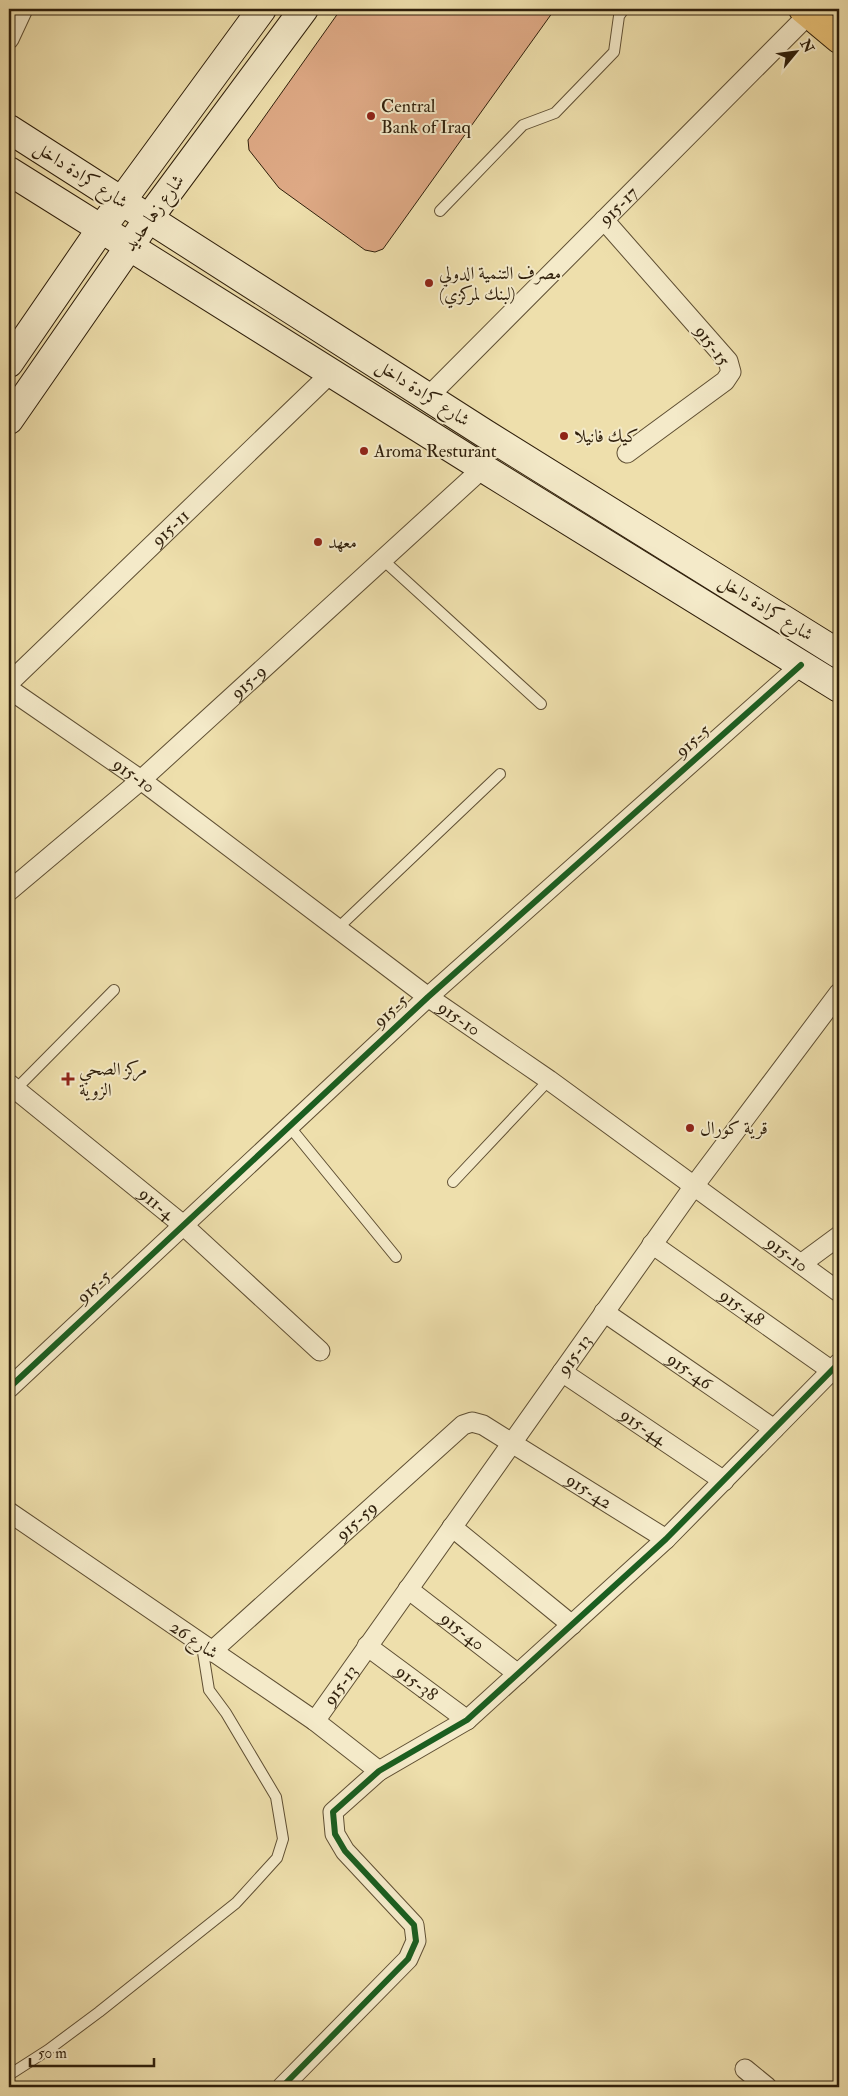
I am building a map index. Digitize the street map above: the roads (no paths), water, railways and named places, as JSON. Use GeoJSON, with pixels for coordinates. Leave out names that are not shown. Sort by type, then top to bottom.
{"type":"FeatureCollection","features":[{"type":"Feature","properties":{"kind":"main road","name":"شارع زها حديد"},"geometry":{"type":"LineString","coordinates":[[9,363],[101,229],[262,9]]}},
{"type":"Feature","properties":{"kind":"main road","name":"شارع زها حديد"},"geometry":{"type":"LineString","coordinates":[[9,420],[149,218],[304,9]]}},
{"type":"Feature","properties":{"kind":"main road"},"geometry":{"type":"LineString","coordinates":[[806,11],[839,39]]}},
{"type":"Feature","properties":{"kind":"main road","name":"شارع كرادة داخل"},"geometry":{"type":"LineString","coordinates":[[9,129],[484,433],[839,654]]}},
{"type":"Feature","properties":{"kind":"main road","name":"شارع كرادة داخل"},"geometry":{"type":"LineString","coordinates":[[9,171],[839,688]]}},
{"type":"Feature","properties":{"kind":"main road"},"geometry":{"type":"LineString","coordinates":[[475,463],[484,433]]}},
{"type":"Feature","properties":{"kind":"main road"},"geometry":{"type":"LineString","coordinates":[[796,662],[806,634]]}},
{"type":"Feature","properties":{"kind":"street"},"geometry":{"type":"LineString","coordinates":[[9,39],[23,9]]}},
{"type":"Feature","properties":{"kind":"street","name":"915-17"},"geometry":{"type":"LineString","coordinates":[[428,397],[604,220],[806,11]]}},
{"type":"Feature","properties":{"kind":"street","name":"915-15"},"geometry":{"type":"LineString","coordinates":[[604,220],[728,361],[731,372],[725,381],[627,453]]}},
{"type":"Feature","properties":{"kind":"street","name":"915-11"},"geometry":{"type":"LineString","coordinates":[[9,683],[331,373]]}},
{"type":"Feature","properties":{"kind":"street","name":"915-9"},"geometry":{"type":"LineString","coordinates":[[9,891],[141,780],[382,559],[475,463]]}},
{"type":"Feature","properties":{"kind":"street","name":"915-5"},"geometry":{"type":"LineString","coordinates":[[9,1388],[428,997],[796,662]]}},
{"type":"Feature","properties":{"kind":"street","name":"915-10"},"geometry":{"type":"LineString","coordinates":[[9,689],[141,780],[428,997],[548,1080],[839,1292]]}},
{"type":"Feature","properties":{"kind":"street","name":"915-13"},"geometry":{"type":"LineString","coordinates":[[315,1721],[652,1244],[839,993]]}},
{"type":"Feature","properties":{"kind":"street","name":"911-4"},"geometry":{"type":"LineString","coordinates":[[12,1086],[183,1225],[320,1351]]}},
{"type":"Feature","properties":{"kind":"street"},"geometry":{"type":"LineString","coordinates":[[801,1264],[839,1236]]}},
{"type":"Feature","properties":{"kind":"street","name":"915-48"},"geometry":{"type":"LineString","coordinates":[[652,1244],[836,1367]]}},
{"type":"Feature","properties":{"kind":"street","name":"915-46"},"geometry":{"type":"LineString","coordinates":[[604,1312],[774,1429]]}},
{"type":"Feature","properties":{"kind":"street"},"geometry":{"type":"LineString","coordinates":[[282,2087],[408,1959],[416,1941],[414,1924],[357,1867],[335,1834],[333,1812],[379,1771],[467,1720],[666,1539],[836,1367]]}},
{"type":"Feature","properties":{"kind":"street","name":"915-44"},"geometry":{"type":"LineString","coordinates":[[562,1372],[724,1481]]}},
{"type":"Feature","properties":{"kind":"street","name":"915-59"},"geometry":{"type":"LineString","coordinates":[[207,1649],[463,1426],[472,1422],[483,1425],[512,1442]]}},
{"type":"Feature","properties":{"kind":"street","name":"915-42"},"geometry":{"type":"LineString","coordinates":[[512,1442],[666,1539]]}},
{"type":"Feature","properties":{"kind":"street","name":"شارع 26"},"geometry":{"type":"LineString","coordinates":[[9,1512],[315,1721],[379,1771]]}},
{"type":"Feature","properties":{"kind":"street"},"geometry":{"type":"LineString","coordinates":[[452,1527],[572,1625]]}},
{"type":"Feature","properties":{"kind":"street","name":"915-40"},"geometry":{"type":"LineString","coordinates":[[408,1589],[518,1674]]}},
{"type":"Feature","properties":{"kind":"street","name":"915-38"},"geometry":{"type":"LineString","coordinates":[[367,1646],[467,1720]]}},
{"type":"Feature","properties":{"kind":"street"},"geometry":{"type":"LineString","coordinates":[[745,2069],[767,2087]]}},
{"type":"Feature","properties":{"kind":"lane"},"geometry":{"type":"LineString","coordinates":[[440,211],[523,125],[555,113],[614,52],[618,16],[624,9]]}},
{"type":"Feature","properties":{"kind":"lane"},"geometry":{"type":"LineString","coordinates":[[382,559],[541,704]]}},
{"type":"Feature","properties":{"kind":"lane"},"geometry":{"type":"LineString","coordinates":[[338,928],[500,774]]}},
{"type":"Feature","properties":{"kind":"lane"},"geometry":{"type":"LineString","coordinates":[[12,1086],[114,990]]}},
{"type":"Feature","properties":{"kind":"lane"},"geometry":{"type":"LineString","coordinates":[[453,1182],[548,1080]]}},
{"type":"Feature","properties":{"kind":"lane"},"geometry":{"type":"LineString","coordinates":[[289,1126],[396,1257]]}},
{"type":"Feature","properties":{"kind":"lane"},"geometry":{"type":"LineString","coordinates":[[9,2075],[48,2050],[99,2012],[236,1903],[277,1858],[283,1839],[276,1796],[226,1713],[209,1690],[207,1649]]}},
{"type":"Feature","properties":{"kind":"place","name":"Central Bank of Iraq"},"geometry":{"type":"Point","coordinates":[371,116]}},
{"type":"Feature","properties":{"kind":"place","name":"مصرف التنمية الدولي (لبنك لمركزي)"},"geometry":{"type":"Point","coordinates":[429,283]}},
{"type":"Feature","properties":{"kind":"place","name":"كيك فانيلا"},"geometry":{"type":"Point","coordinates":[564,436]}},
{"type":"Feature","properties":{"kind":"place","name":"Aroma Resturant"},"geometry":{"type":"Point","coordinates":[364,451]}},
{"type":"Feature","properties":{"kind":"place","name":"معهد"},"geometry":{"type":"Point","coordinates":[318,542]}},
{"type":"Feature","properties":{"kind":"place","name":"مركز الصحي الزوية"},"geometry":{"type":"Point","coordinates":[68,1079]}},
{"type":"Feature","properties":{"kind":"place","name":"قرية كورال"},"geometry":{"type":"Point","coordinates":[690,1128]}}]}
